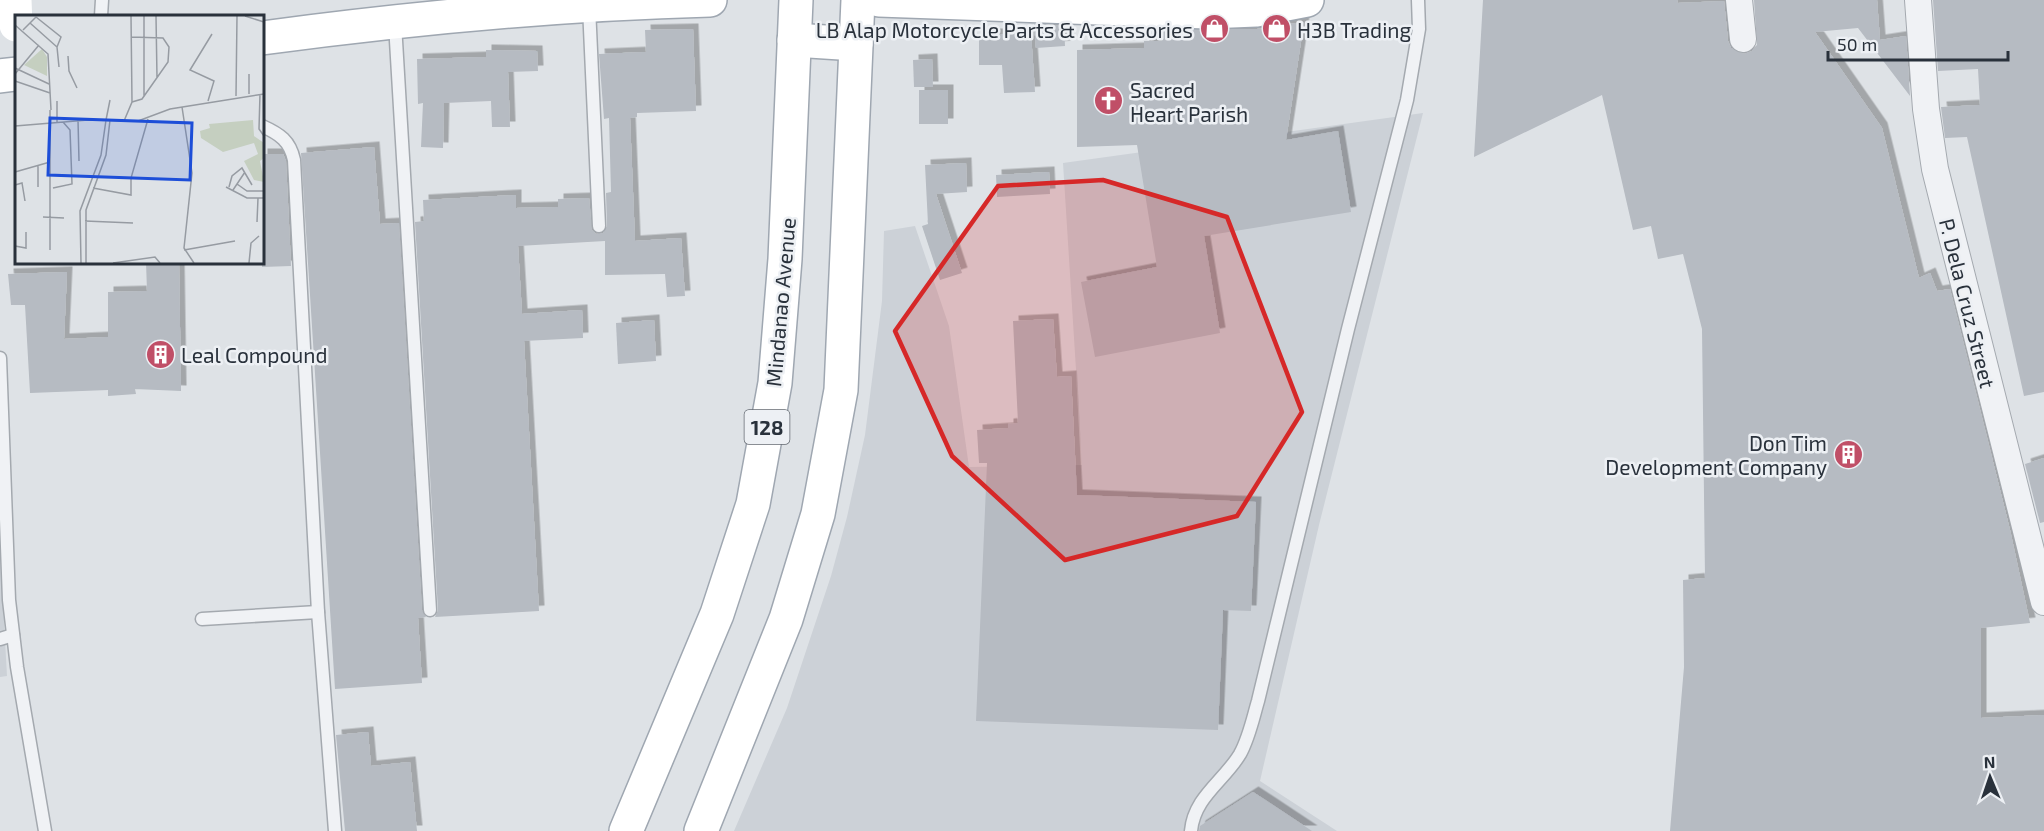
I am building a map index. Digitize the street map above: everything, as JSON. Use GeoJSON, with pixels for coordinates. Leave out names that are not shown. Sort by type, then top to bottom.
{"type":"FeatureCollection","features":[{"type":"Feature","properties":{"kind":"main road"},"geometry":{"type":"LineString","coordinates":[[15,0],[16,15]]}},
{"type":"Feature","properties":{"kind":"main road"},"geometry":{"type":"LineString","coordinates":[[264,38],[394,21],[589,3],[710,0]]}},
{"type":"Feature","properties":{"kind":"main road","name":"Mindanao Avenue"},"geometry":{"type":"LineString","coordinates":[[626,831],[717,614],[753,504],[775,383],[785,259],[796,0]]}},
{"type":"Feature","properties":{"kind":"main road"},"geometry":{"type":"LineString","coordinates":[[701,831],[786,619],[820,502],[842,390],[858,0]]}},
{"type":"Feature","properties":{"kind":"main road"},"geometry":{"type":"LineString","coordinates":[[879,0],[1061,2],[1207,12],[1256,10],[1307,0]]}},
{"type":"Feature","properties":{"kind":"main road"},"geometry":{"type":"LineString","coordinates":[[794,40],[856,44]]}},
{"type":"Feature","properties":{"kind":"main road"},"geometry":{"type":"LineString","coordinates":[[0,76],[15,74]]}},
{"type":"Feature","properties":{"kind":"street"},"geometry":{"type":"LineString","coordinates":[[1739,0],[1743,39]]}},
{"type":"Feature","properties":{"kind":"street","name":"P. Dela Cruz Street"},"geometry":{"type":"LineString","coordinates":[[1918,0],[1926,109],[1935,169],[2044,602]]}},
{"type":"Feature","properties":{"kind":"lane"},"geometry":{"type":"LineString","coordinates":[[101,15],[102,0]]}},
{"type":"Feature","properties":{"kind":"lane"},"geometry":{"type":"LineString","coordinates":[[1191,831],[1192,821],[1203,798],[1240,754],[1258,701],[1336,375],[1407,100],[1419,28],[1418,0]]}},
{"type":"Feature","properties":{"kind":"lane"},"geometry":{"type":"LineString","coordinates":[[589,3],[599,226]]}},
{"type":"Feature","properties":{"kind":"lane"},"geometry":{"type":"LineString","coordinates":[[394,21],[430,610]]}},
{"type":"Feature","properties":{"kind":"lane"},"geometry":{"type":"LineString","coordinates":[[264,127],[279,134],[287,142],[294,160],[318,612],[335,831]]}},
{"type":"Feature","properties":{"kind":"lane"},"geometry":{"type":"LineString","coordinates":[[0,358],[13,635],[45,831]]}},
{"type":"Feature","properties":{"kind":"lane"},"geometry":{"type":"LineString","coordinates":[[202,619],[318,612]]}},
{"type":"Feature","properties":{"kind":"lane"},"geometry":{"type":"LineString","coordinates":[[0,639],[13,635]]}},
{"type":"Feature","properties":{"kind":"highlighted area"},"geometry":{"type":"Polygon","coordinates":[[[1103,180],[1227,217],[1302,412],[1237,516],[1065,560],[952,456],[895,331],[998,186],[1103,180]]]}},
{"type":"Feature","properties":{"kind":"shaded area"},"geometry":{"type":"Polygon","coordinates":[[[1423,113],[1319,525],[1260,781],[1337,831],[734,831],[787,708],[831,576],[847,517],[865,435],[882,301],[884,231],[915,226],[949,326],[969,467],[1082,465],[1063,163],[1423,113]]]}},
{"type":"Feature","properties":{"kind":"shaded area"},"geometry":{"type":"Polygon","coordinates":[[[0,549],[7,676],[0,677],[0,549]]]}},
{"type":"Feature","properties":{"kind":"building","name":"Don Tim Development Company"},"geometry":{"type":"Polygon","coordinates":[[[1483,0],[1677,0],[1678,3],[1724,1],[1728,41],[1731,48],[1744,54],[1752,51],[1757,45],[1754,0],[1877,0],[1880,40],[1906,36],[1910,96],[1858,28],[1815,32],[1882,128],[1919,278],[1930,273],[1937,291],[1950,289],[2010,530],[2030,623],[1981,628],[1981,718],[2044,715],[2044,831],[1670,831],[1684,667],[1683,580],[1705,578],[1702,329],[1683,254],[1658,259],[1651,226],[1633,230],[1602,95],[1474,157],[1483,0]]]}},
{"type":"Feature","properties":{"kind":"building"},"geometry":{"type":"Polygon","coordinates":[[[1933,0],[2044,0],[2044,392],[2024,396],[1967,137],[1945,138],[1941,107],[1980,105],[1978,69],[1938,71],[1933,0]]]}},
{"type":"Feature","properties":{"kind":"building"},"geometry":{"type":"Polygon","coordinates":[[[1304,22],[1286,140],[1338,131],[1351,212],[1204,236],[1220,333],[1095,357],[1081,282],[1157,267],[1137,145],[1077,147],[1077,50],[1144,48],[1144,41],[1162,41],[1161,29],[1257,29],[1304,22]]]}},
{"type":"Feature","properties":{"kind":"building"},"geometry":{"type":"Polygon","coordinates":[[[1034,24],[1064,26],[1065,46],[1036,48],[1034,24]]]}},
{"type":"Feature","properties":{"kind":"building"},"geometry":{"type":"Polygon","coordinates":[[[693,29],[696,111],[637,113],[637,117],[630,118],[635,241],[681,238],[685,296],[667,297],[665,274],[605,275],[605,241],[518,246],[522,314],[582,310],[583,338],[524,341],[539,611],[435,617],[438,610],[415,222],[424,221],[423,200],[516,195],[516,208],[558,207],[558,199],[589,198],[592,230],[596,234],[603,233],[607,226],[606,193],[611,192],[609,118],[604,119],[599,54],[646,52],[645,30],[693,29]]]}},
{"type":"Feature","properties":{"kind":"building"},"geometry":{"type":"Polygon","coordinates":[[[979,34],[1031,34],[1035,92],[1004,93],[1002,65],[979,65],[979,34]]]}},
{"type":"Feature","properties":{"kind":"building"},"geometry":{"type":"Polygon","coordinates":[[[486,50],[537,51],[538,71],[508,72],[510,127],[492,127],[491,101],[444,103],[443,148],[421,147],[423,103],[418,104],[417,59],[486,57],[486,50]]]}},
{"type":"Feature","properties":{"kind":"building"},"geometry":{"type":"Polygon","coordinates":[[[932,59],[933,87],[914,87],[913,60],[932,59]]]}},
{"type":"Feature","properties":{"kind":"building"},"geometry":{"type":"Polygon","coordinates":[[[919,90],[948,90],[948,124],[919,124],[919,90]]]}},
{"type":"Feature","properties":{"kind":"building"},"geometry":{"type":"Polygon","coordinates":[[[374,147],[380,224],[399,223],[422,610],[426,617],[418,618],[422,683],[335,689],[301,153],[374,147]]]}},
{"type":"Feature","properties":{"kind":"building"},"geometry":{"type":"Polygon","coordinates":[[[264,154],[283,154],[286,161],[291,266],[262,267],[264,264],[264,154]]]}},
{"type":"Feature","properties":{"kind":"building"},"geometry":{"type":"Polygon","coordinates":[[[966,163],[967,192],[936,194],[962,273],[940,280],[922,226],[928,224],[925,165],[966,163]]]}},
{"type":"Feature","properties":{"kind":"building"},"geometry":{"type":"Polygon","coordinates":[[[1049,172],[1050,194],[997,197],[996,175],[1049,172]]]}},
{"type":"Feature","properties":{"kind":"building"},"geometry":{"type":"Polygon","coordinates":[[[146,264],[179,264],[181,391],[135,389],[136,394],[108,396],[108,390],[30,393],[25,305],[11,305],[8,274],[67,272],[64,339],[108,337],[108,292],[147,291],[146,264]]]}},
{"type":"Feature","properties":{"kind":"building"},"geometry":{"type":"Polygon","coordinates":[[[1053,319],[1057,377],[1071,376],[1077,495],[1256,502],[1251,611],[1223,610],[1218,730],[976,721],[987,463],[979,463],[977,430],[1008,428],[1008,424],[1018,423],[1013,321],[1053,319]]]}},
{"type":"Feature","properties":{"kind":"building"},"geometry":{"type":"Polygon","coordinates":[[[654,320],[656,361],[618,364],[616,323],[654,320]]]}},
{"type":"Feature","properties":{"kind":"building"},"geometry":{"type":"Polygon","coordinates":[[[2044,458],[2044,522],[2040,523],[2025,464],[2044,458]]]}},
{"type":"Feature","properties":{"kind":"building"},"geometry":{"type":"Polygon","coordinates":[[[368,732],[371,766],[410,762],[417,831],[345,831],[336,735],[368,732]]]}},
{"type":"Feature","properties":{"kind":"building"},"geometry":{"type":"Polygon","coordinates":[[[1253,792],[1312,831],[1199,831],[1200,826],[1253,792]]]}},
{"type":"Feature","properties":{"kind":"place","name":"LB Alap Motorcycle Parts & Accessories"},"geometry":{"type":"Point","coordinates":[1214,29]}},
{"type":"Feature","properties":{"kind":"place","name":"H3B Trading"},"geometry":{"type":"Point","coordinates":[1276,29]}},
{"type":"Feature","properties":{"kind":"place","name":"Sacred Heart Parish"},"geometry":{"type":"Point","coordinates":[1109,101]}},
{"type":"Feature","properties":{"kind":"place","name":"Leal Compound"},"geometry":{"type":"Point","coordinates":[160,354]}},
{"type":"Feature","properties":{"kind":"place","name":"Don Tim Development Company"},"geometry":{"type":"Point","coordinates":[1848,454]}}]}
